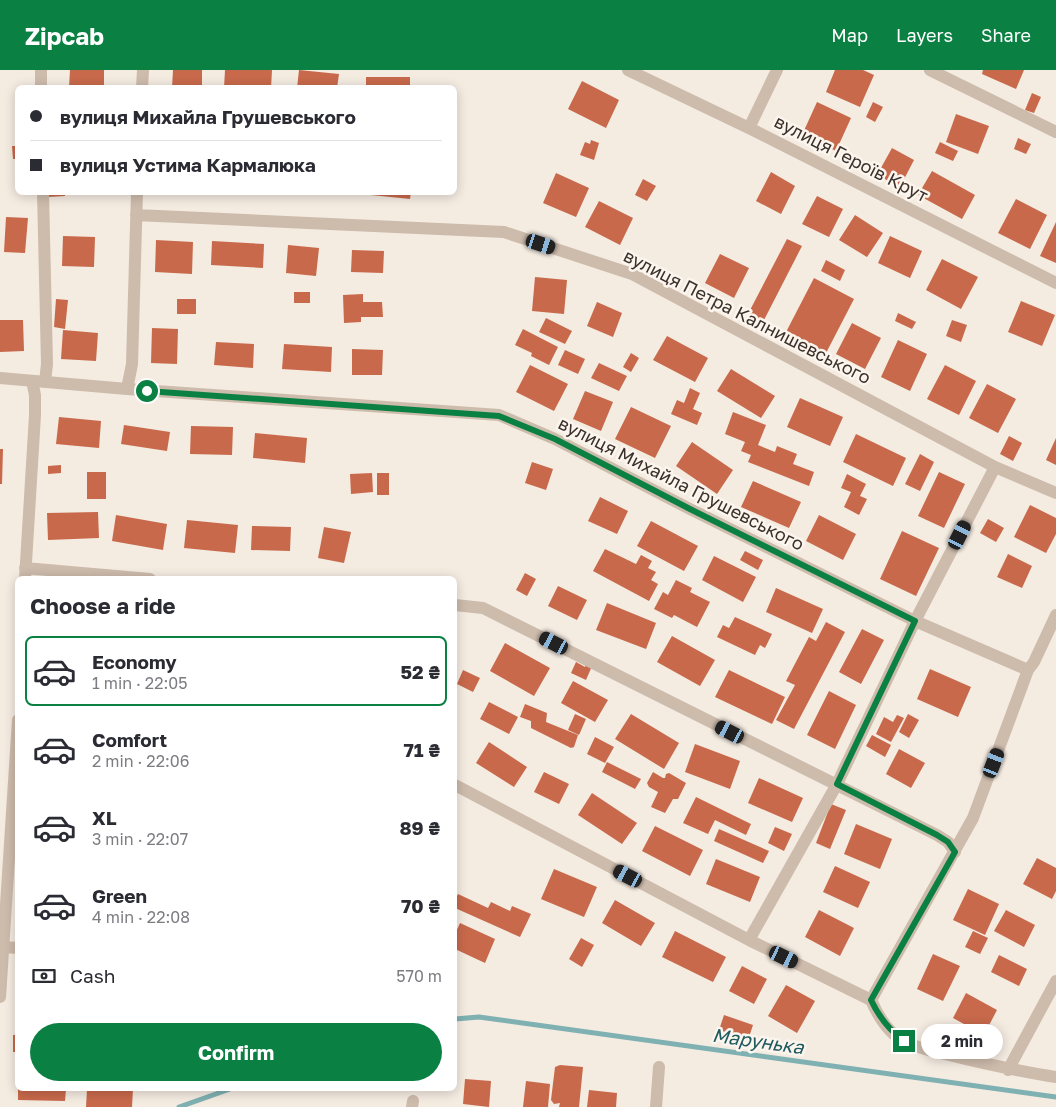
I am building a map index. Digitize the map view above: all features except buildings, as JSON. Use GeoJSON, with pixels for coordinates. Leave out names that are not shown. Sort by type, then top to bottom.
{"type":"FeatureCollection","features":[{"type":"Feature","properties":{"kind":"street"},"geometry":{"type":"LineString","coordinates":[[41,70],[41,85]]}},
{"type":"Feature","properties":{"kind":"street"},"geometry":{"type":"LineString","coordinates":[[142,85],[143,70]]}},
{"type":"Feature","properties":{"kind":"street","name":"вулиця Героїв Крут"},"geometry":{"type":"LineString","coordinates":[[628,70],[749,128],[1056,283]]}},
{"type":"Feature","properties":{"kind":"street"},"geometry":{"type":"LineString","coordinates":[[749,128],[777,70]]}},
{"type":"Feature","properties":{"kind":"street"},"geometry":{"type":"LineString","coordinates":[[930,70],[1056,132]]}},
{"type":"Feature","properties":{"kind":"street"},"geometry":{"type":"LineString","coordinates":[[43,195],[47,364],[35,395],[25,573],[88,576]]}},
{"type":"Feature","properties":{"kind":"street"},"geometry":{"type":"LineString","coordinates":[[127,389],[132,364],[137,195]]}},
{"type":"Feature","properties":{"kind":"street","name":"вулиця Петра Калнишевського"},"geometry":{"type":"LineString","coordinates":[[136,215],[504,232],[632,274],[995,466],[1056,493]]}},
{"type":"Feature","properties":{"kind":"street","name":"вулиця Михайла Грушевського"},"geometry":{"type":"LineString","coordinates":[[0,378],[499,416],[555,439],[688,508],[915,621],[1028,670]]}},
{"type":"Feature","properties":{"kind":"street"},"geometry":{"type":"LineString","coordinates":[[749,940],[837,784],[915,621],[995,466]]}},
{"type":"Feature","properties":{"kind":"street"},"geometry":{"type":"LineString","coordinates":[[457,606],[483,608],[937,835],[948,842],[955,852]]}},
{"type":"Feature","properties":{"kind":"street"},"geometry":{"type":"LineString","coordinates":[[871,1000],[973,818],[1028,670],[1034,662],[1056,615]]}},
{"type":"Feature","properties":{"kind":"street"},"geometry":{"type":"LineString","coordinates":[[0,997],[15,774]]}},
{"type":"Feature","properties":{"kind":"street"},"geometry":{"type":"LineString","coordinates":[[457,786],[749,940],[871,1000],[876,1011],[892,1032],[904,1041],[921,1048],[1008,1070],[1056,1077]]}},
{"type":"Feature","properties":{"kind":"street"},"geometry":{"type":"LineString","coordinates":[[4,947],[15,948]]}},
{"type":"Feature","properties":{"kind":"street"},"geometry":{"type":"LineString","coordinates":[[1008,1070],[1056,981]]}},
{"type":"Feature","properties":{"kind":"street"},"geometry":{"type":"LineString","coordinates":[[656,1107],[659,1068]]}},
{"type":"Feature","properties":{"kind":"waterway","name":"Марунька"},"geometry":{"type":"LineString","coordinates":[[457,1019],[479,1017],[1056,1097]]}},
{"type":"Feature","properties":{"kind":"waterway","name":"Марунька"},"geometry":{"type":"LineString","coordinates":[[179,1107],[224,1091]]}},
{"type":"Feature","properties":{"kind":"route"},"geometry":{"type":"LineString","coordinates":[[147,391],[499,416],[555,439],[688,508],[915,621],[837,784],[937,835],[948,842],[955,852],[871,1000],[876,1011],[892,1032],[904,1041]]}}]}
